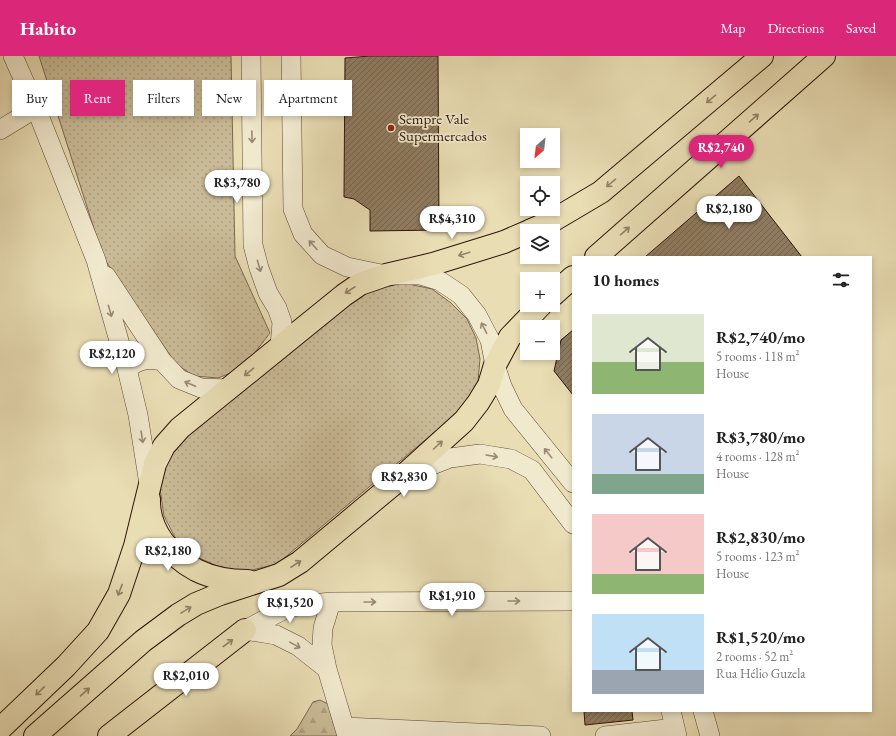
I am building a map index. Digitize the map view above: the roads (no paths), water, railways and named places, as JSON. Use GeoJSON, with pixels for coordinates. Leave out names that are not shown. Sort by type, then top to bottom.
{"type":"FeatureCollection","features":[{"type":"Feature","properties":{"kind":"main road"},"geometry":{"type":"LineString","coordinates":[[545,224],[601,192],[762,56]]}},
{"type":"Feature","properties":{"kind":"main road"},"geometry":{"type":"LineString","coordinates":[[597,256],[824,56]]}},
{"type":"Feature","properties":{"kind":"main road"},"geometry":{"type":"LineString","coordinates":[[0,729],[66,666],[98,631],[119,594],[135,546],[155,464],[164,446],[180,428],[344,295],[360,284],[386,275],[504,242],[520,235]]}},
{"type":"Feature","properties":{"kind":"main road"},"geometry":{"type":"LineString","coordinates":[[560,289],[572,278]]}},
{"type":"Feature","properties":{"kind":"main road"},"geometry":{"type":"LineString","coordinates":[[34,736],[143,641],[178,615],[196,604],[220,594],[279,575],[300,562],[402,478],[464,421],[478,403],[489,385],[495,365],[510,337],[534,312]]}},
{"type":"Feature","properties":{"kind":"main road"},"geometry":{"type":"LineString","coordinates":[[149,486],[149,510],[157,533],[173,555],[197,571],[219,578],[261,582]]}},
{"type":"Feature","properties":{"kind":"main road"},"geometry":{"type":"LineString","coordinates":[[109,736],[245,630]]}},
{"type":"Feature","properties":{"kind":"street"},"geometry":{"type":"LineString","coordinates":[[13,56],[24,80]]}},
{"type":"Feature","properties":{"kind":"street"},"geometry":{"type":"LineString","coordinates":[[251,56],[253,244],[259,268],[266,287],[277,308],[282,322],[280,347]]}},
{"type":"Feature","properties":{"kind":"street"},"geometry":{"type":"LineString","coordinates":[[291,56],[293,209],[302,234],[322,255],[347,267],[386,275],[420,275],[440,281],[461,295],[477,315],[490,340],[495,365],[502,386],[513,409],[572,482]]}},
{"type":"Feature","properties":{"kind":"street"},"geometry":{"type":"LineString","coordinates":[[0,130],[23,116]]}},
{"type":"Feature","properties":{"kind":"street"},"geometry":{"type":"LineString","coordinates":[[39,116],[96,260],[127,369],[138,415],[149,486]]}},
{"type":"Feature","properties":{"kind":"street"},"geometry":{"type":"LineString","coordinates":[[96,260],[162,361],[179,380],[200,388],[228,389]]}},
{"type":"Feature","properties":{"kind":"street"},"geometry":{"type":"LineString","coordinates":[[127,369],[138,361],[150,358],[162,361]]}},
{"type":"Feature","properties":{"kind":"street"},"geometry":{"type":"LineString","coordinates":[[402,478],[450,458],[480,454],[511,459],[532,470],[572,523]]}},
{"type":"Feature","properties":{"kind":"street"},"geometry":{"type":"LineString","coordinates":[[245,630],[289,607],[331,602],[572,601]]}},
{"type":"Feature","properties":{"kind":"street"},"geometry":{"type":"LineString","coordinates":[[331,602],[323,628],[322,645],[327,669],[346,732],[541,736]]}},
{"type":"Feature","properties":{"kind":"street"},"geometry":{"type":"LineString","coordinates":[[245,630],[276,635],[298,646],[327,669]]}},
{"type":"Feature","properties":{"kind":"street"},"geometry":{"type":"LineString","coordinates":[[703,712],[710,736]]}},
{"type":"Feature","properties":{"kind":"street"},"geometry":{"type":"LineString","coordinates":[[605,736],[674,725]]}},
{"type":"Feature","properties":{"kind":"place","name":"Sempre Vale Supermercados"},"geometry":{"type":"Point","coordinates":[391,128]}}]}
